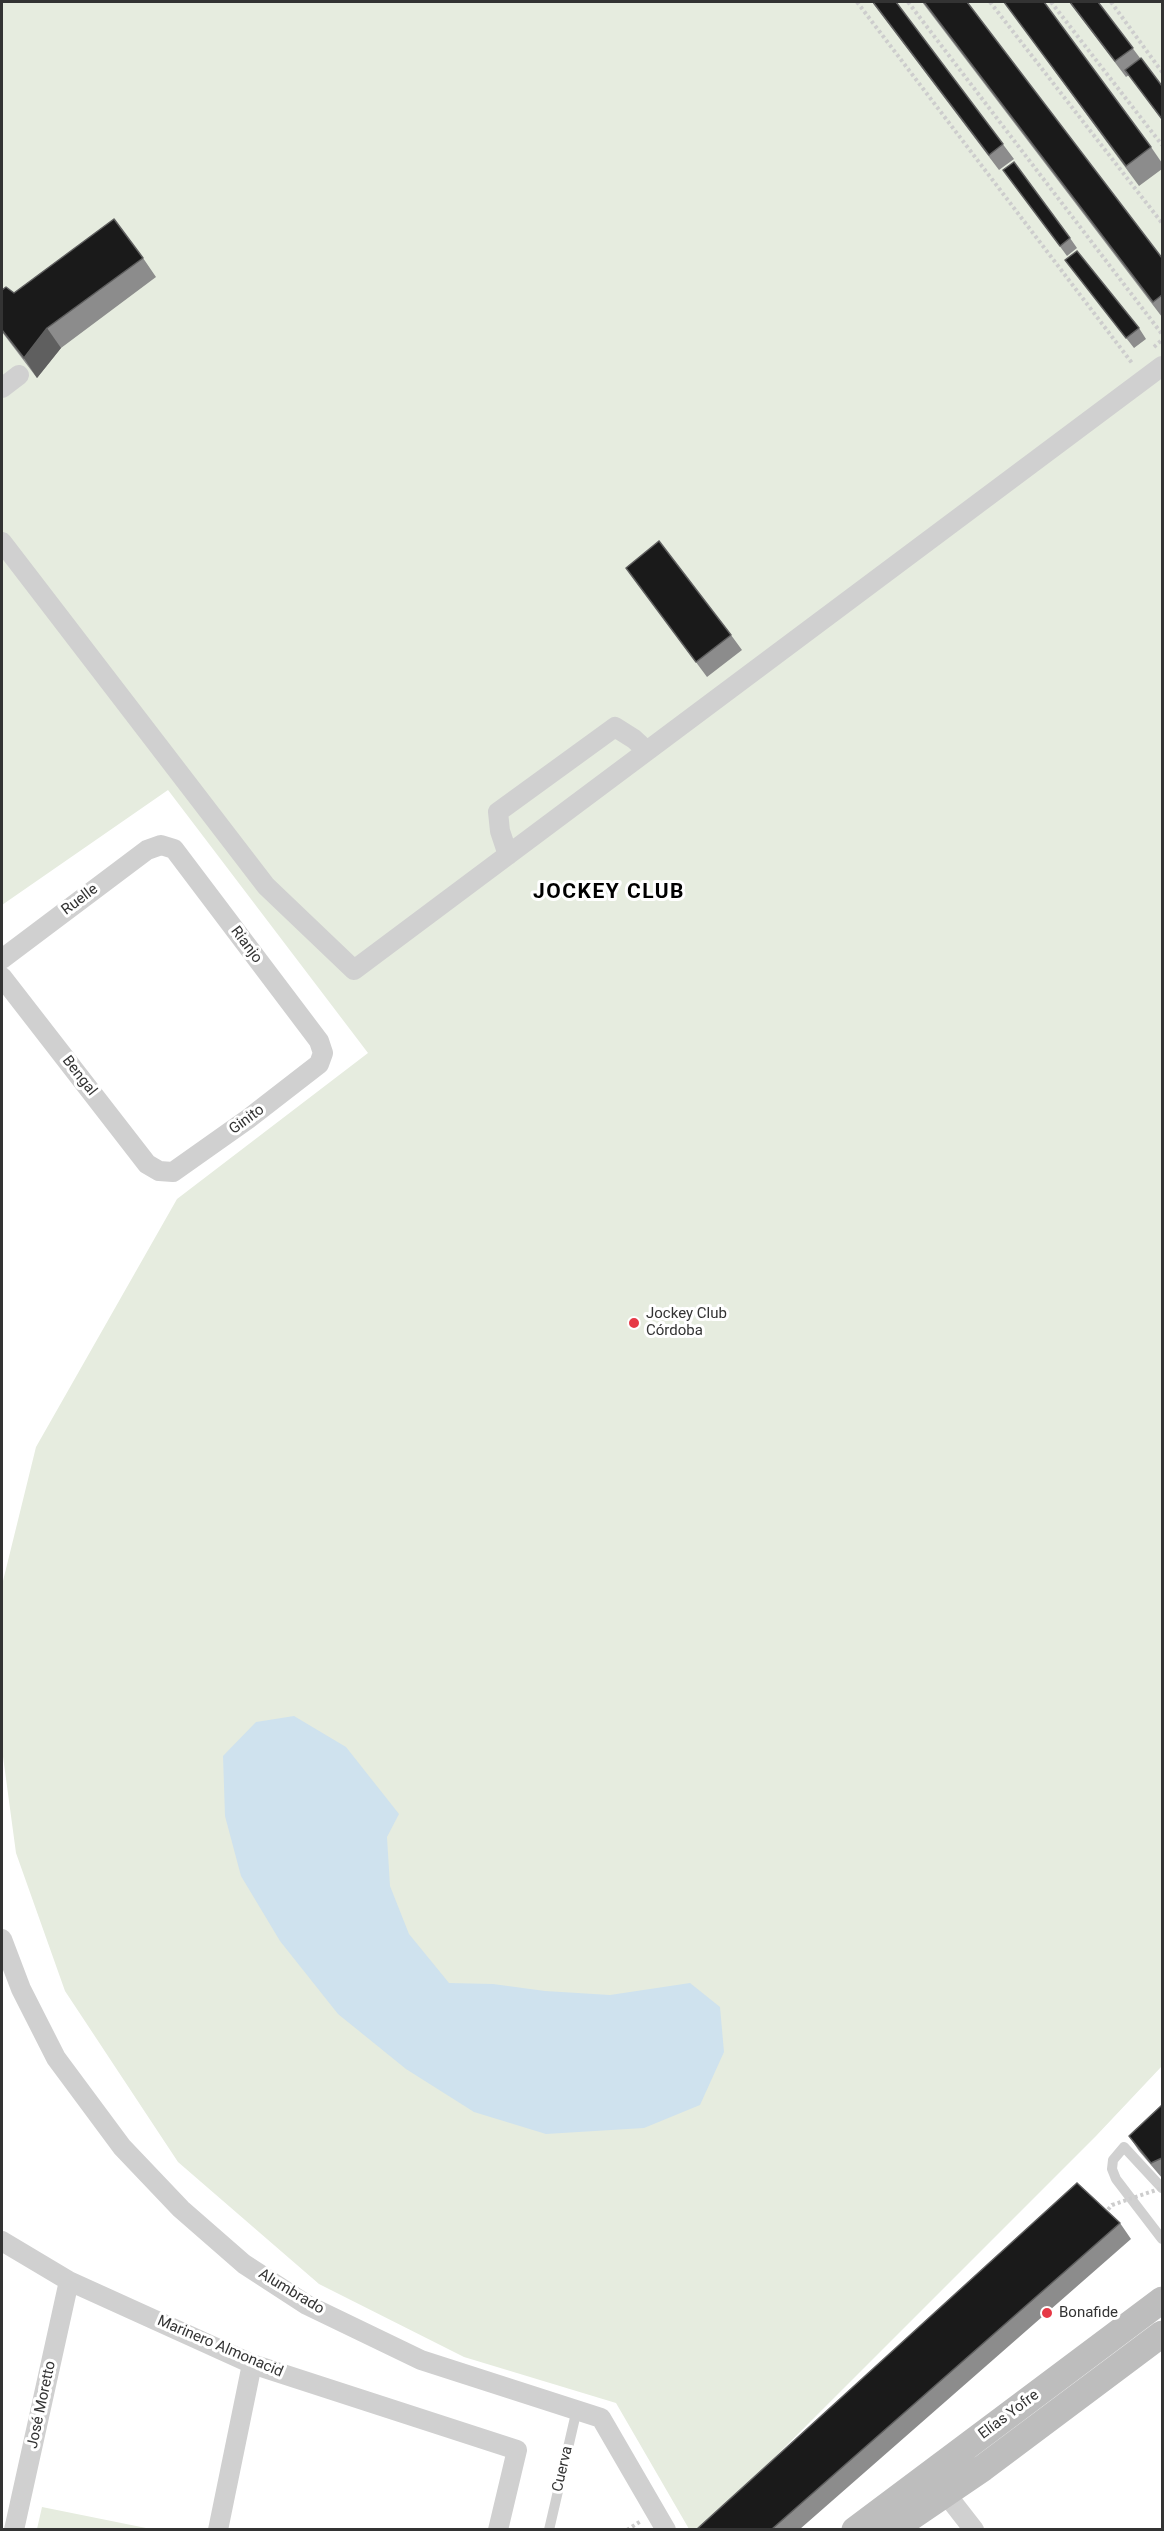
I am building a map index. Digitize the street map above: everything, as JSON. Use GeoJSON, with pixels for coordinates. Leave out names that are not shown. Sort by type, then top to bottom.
{"type":"FeatureCollection","features":[{"type":"Feature","properties":{"kind":"main road","name":"Elías Yofre"},"geometry":{"type":"LineString","coordinates":[[892,2529],[938,2483],[1162,2300]]}},
{"type":"Feature","properties":{"kind":"main road","name":"Elías Yofre"},"geometry":{"type":"LineString","coordinates":[[855,2529],[938,2483],[1162,2334]]}},
{"type":"Feature","properties":{"kind":"street"},"geometry":{"type":"LineString","coordinates":[[2,542],[266,886],[354,970],[1162,366]]}},
{"type":"Feature","properties":{"kind":"street"},"geometry":{"type":"LineString","coordinates":[[2,388],[19,375]]}},
{"type":"Feature","properties":{"kind":"street"},"geometry":{"type":"LineString","coordinates":[[508,855],[500,831],[498,812],[615,727],[634,738],[647,751]]}},
{"type":"Feature","properties":{"kind":"street","name":"Ruelle"},"geometry":{"type":"LineString","coordinates":[[2,959],[147,850],[161,845]]}},
{"type":"Feature","properties":{"kind":"street","name":"Rianjo"},"geometry":{"type":"LineString","coordinates":[[161,845],[174,849],[319,1041],[323,1053]]}},
{"type":"Feature","properties":{"kind":"street","name":"Bengal"},"geometry":{"type":"LineString","coordinates":[[2,977],[147,1164],[159,1171]]}},
{"type":"Feature","properties":{"kind":"street","name":"Ginito"},"geometry":{"type":"LineString","coordinates":[[159,1171],[172,1172],[248,1119],[319,1065],[323,1053]]}},
{"type":"Feature","properties":{"kind":"street","name":"Alumbrado"},"geometry":{"type":"LineString","coordinates":[[2,1939],[21,1989],[56,2058],[122,2147],[182,2209],[244,2264],[307,2305],[421,2360],[601,2418],[666,2529]]}},
{"type":"Feature","properties":{"kind":"street","name":"Marinero Almonacid"},"geometry":{"type":"LineString","coordinates":[[2,2241],[69,2281],[252,2364],[517,2450],[498,2529]]}},
{"type":"Feature","properties":{"kind":"street","name":"José Moretto"},"geometry":{"type":"LineString","coordinates":[[14,2529],[69,2281]]}},
{"type":"Feature","properties":{"kind":"street"},"geometry":{"type":"LineString","coordinates":[[218,2529],[252,2364]]}},
{"type":"Feature","properties":{"kind":"street"},"geometry":{"type":"LineString","coordinates":[[938,2483],[975,2529]]}},
{"type":"Feature","properties":{"kind":"lane"},"geometry":{"type":"LineString","coordinates":[[1162,2188],[1124,2146],[1113,2160],[1112,2169],[1116,2179],[1162,2238]]}},
{"type":"Feature","properties":{"kind":"lane","name":"Cuerva"},"geometry":{"type":"LineString","coordinates":[[549,2529],[577,2409]]}},
{"type":"Feature","properties":{"kind":"path"},"geometry":{"type":"LineString","coordinates":[[856,2],[1132,363],[1139,357]]}},
{"type":"Feature","properties":{"kind":"path"},"geometry":{"type":"LineString","coordinates":[[908,2],[1162,334]]}},
{"type":"Feature","properties":{"kind":"path"},"geometry":{"type":"LineString","coordinates":[[990,2],[1162,223]]}},
{"type":"Feature","properties":{"kind":"path"},"geometry":{"type":"LineString","coordinates":[[1051,2],[1162,145]]}},
{"type":"Feature","properties":{"kind":"path"},"geometry":{"type":"LineString","coordinates":[[1111,2],[1162,72]]}},
{"type":"Feature","properties":{"kind":"path"},"geometry":{"type":"LineString","coordinates":[[1147,352],[1162,340]]}},
{"type":"Feature","properties":{"kind":"path"},"geometry":{"type":"LineString","coordinates":[[1104,2214],[1112,2205],[1162,2188]]}},
{"type":"Feature","properties":{"kind":"shaded area","name":"Jockey Club Córdoba"},"geometry":{"type":"Polygon","coordinates":[[[2,2],[1162,2],[1162,2066],[1096,2136],[703,2529],[689,2529],[616,2403],[464,2357],[319,2284],[178,2162],[65,1991],[16,1853],[2,1749],[3,1581],[36,1447],[177,1199],[368,1053],[168,790],[2,905],[2,2]]]}},
{"type":"Feature","properties":{"kind":"shaded area"},"geometry":{"type":"Polygon","coordinates":[[[42,2507],[151,2529],[37,2529],[42,2507]]]}},
{"type":"Feature","properties":{"kind":"water"},"geometry":{"type":"Polygon","coordinates":[[[294,1716],[346,1747],[399,1814],[387,1837],[390,1886],[409,1934],[449,1983],[493,1984],[545,1991],[610,1995],[690,1983],[720,2007],[724,2052],[700,2105],[644,2128],[546,2134],[474,2112],[406,2069],[338,2014],[280,1941],[241,1876],[225,1816],[223,1756],[256,1722],[294,1716]]]}},
{"type":"Feature","properties":{"kind":"building"},"geometry":{"type":"Polygon","coordinates":[[[873,2],[896,2],[1003,144],[989,155],[873,2]]]}},
{"type":"Feature","properties":{"kind":"building"},"geometry":{"type":"Polygon","coordinates":[[[924,2],[967,2],[1162,258],[1162,295],[1153,302],[924,2]]]}},
{"type":"Feature","properties":{"kind":"building"},"geometry":{"type":"Polygon","coordinates":[[[1004,2],[1044,2],[1151,147],[1126,166],[1004,2]]]}},
{"type":"Feature","properties":{"kind":"building"},"geometry":{"type":"Polygon","coordinates":[[[1070,2],[1098,2],[1133,48],[1115,61],[1070,2]]]}},
{"type":"Feature","properties":{"kind":"building"},"geometry":{"type":"Polygon","coordinates":[[[1141,58],[1162,86],[1162,119],[1125,70],[1141,58]]]}},
{"type":"Feature","properties":{"kind":"building"},"geometry":{"type":"Polygon","coordinates":[[[1014,162],[1070,238],[1060,246],[1003,170],[1014,162]]]}},
{"type":"Feature","properties":{"kind":"building"},"geometry":{"type":"Polygon","coordinates":[[[114,219],[143,258],[47,328],[24,358],[2,330],[2,290],[6,287],[14,293],[114,219]]]}},
{"type":"Feature","properties":{"kind":"building"},"geometry":{"type":"Polygon","coordinates":[[[1077,251],[1139,328],[1126,338],[1065,260],[1077,251]]]}},
{"type":"Feature","properties":{"kind":"building"},"geometry":{"type":"Polygon","coordinates":[[[659,541],[731,635],[696,662],[626,568],[659,541]]]}},
{"type":"Feature","properties":{"kind":"building"},"geometry":{"type":"Polygon","coordinates":[[[1162,2105],[1162,2158],[1151,2163],[1129,2136],[1162,2105]]]}},
{"type":"Feature","properties":{"kind":"building"},"geometry":{"type":"Polygon","coordinates":[[[1077,2183],[1120,2223],[772,2529],[697,2529],[1077,2183]]]}},
{"type":"Feature","properties":{"kind":"place","name":"Jockey Club Córdoba"},"geometry":{"type":"Point","coordinates":[634,1323]}},
{"type":"Feature","properties":{"kind":"place","name":"Bonafide"},"geometry":{"type":"Point","coordinates":[1047,2313]}},
{"type":"Feature","properties":{"kind":"district","name":"JOCKEY CLUB"},"geometry":{"type":"Point","coordinates":[609,893]}}]}
